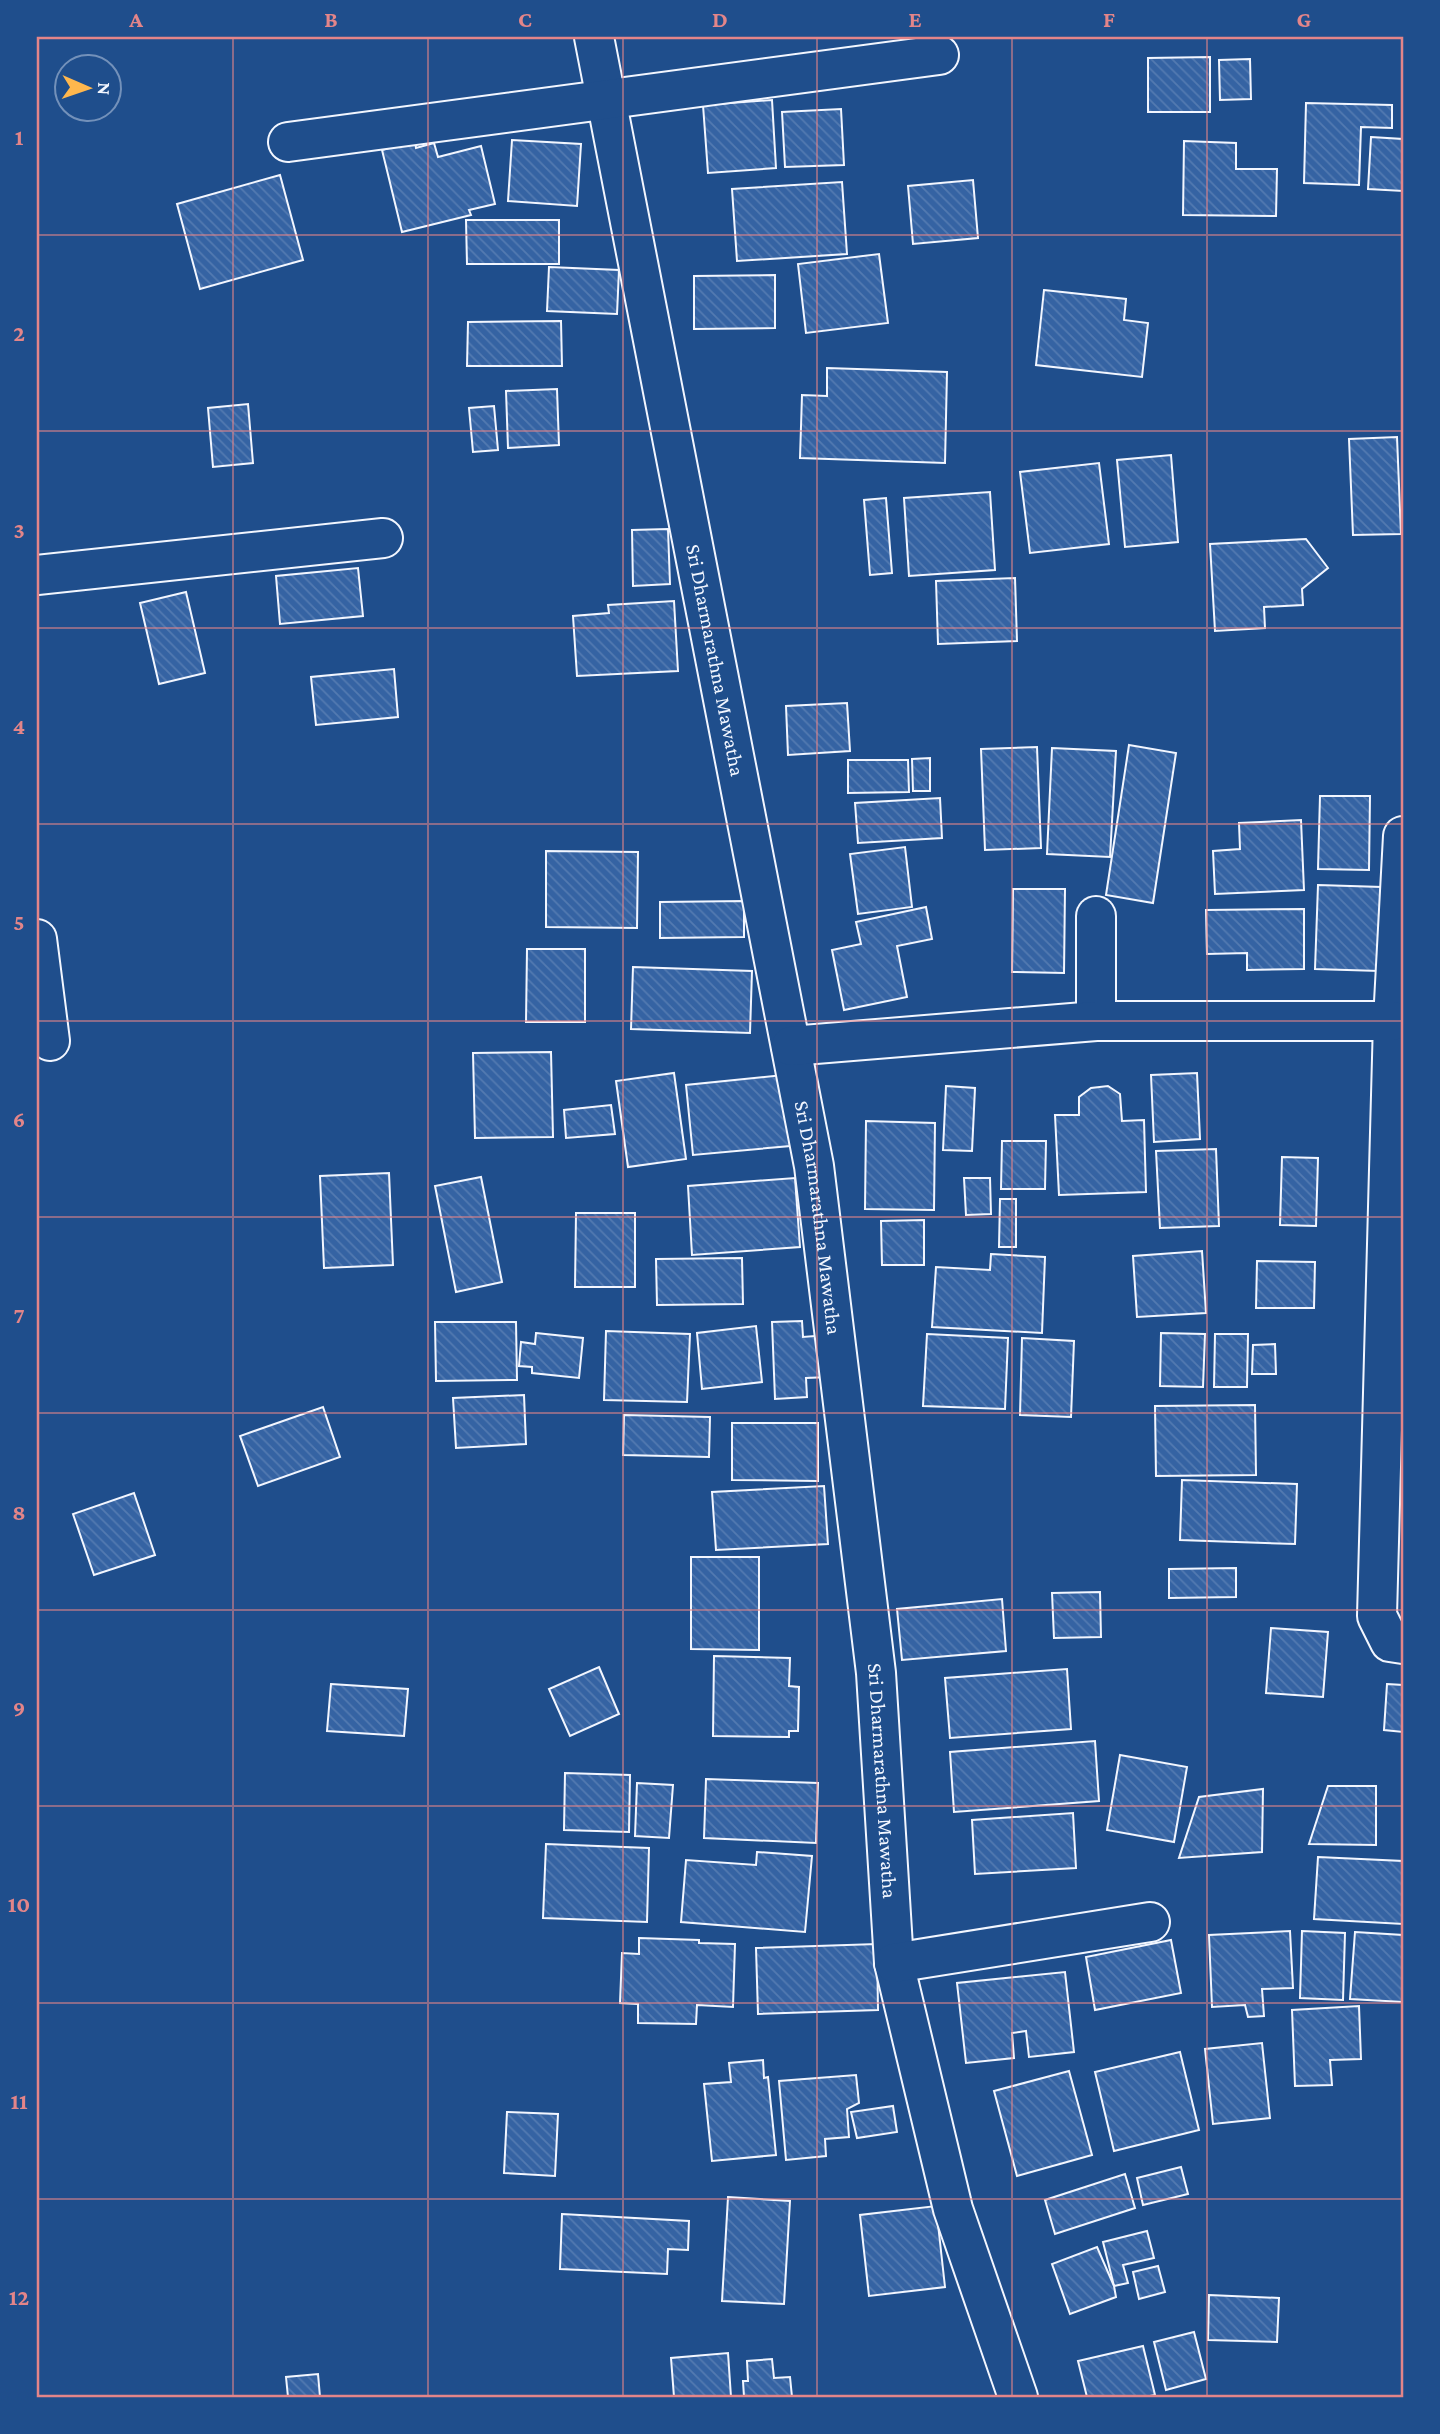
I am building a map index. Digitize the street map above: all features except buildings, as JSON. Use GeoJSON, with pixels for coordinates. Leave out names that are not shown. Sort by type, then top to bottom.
{"type":"FeatureCollection","features":[{"type":"Feature","properties":{"kind":"street","name":"Sri Dharmarathna Mawatha"},"geometry":{"type":"LineString","coordinates":[[594,37],[814,1166],[876,1673],[894,1963],[953,2209],[1018,2397]]}},
{"type":"Feature","properties":{"kind":"street"},"geometry":{"type":"LineString","coordinates":[[288,142],[939,55]]}},
{"type":"Feature","properties":{"kind":"street"},"geometry":{"type":"LineString","coordinates":[[37,575],[383,538]]}},
{"type":"Feature","properties":{"kind":"street"},"geometry":{"type":"LineString","coordinates":[[1396,1643],[1377,1616],[1395,1272],[1394,1021],[1403,835]]}},
{"type":"Feature","properties":{"kind":"street"},"geometry":{"type":"LineString","coordinates":[[1096,916],[1096,1021]]}},
{"type":"Feature","properties":{"kind":"street"},"geometry":{"type":"LineString","coordinates":[[37,939],[50,1041]]}},
{"type":"Feature","properties":{"kind":"street"},"geometry":{"type":"LineString","coordinates":[[791,1045],[1096,1021],[1394,1021]]}},
{"type":"Feature","properties":{"kind":"street"},"geometry":{"type":"LineString","coordinates":[[894,1963],[1150,1922]]}}]}
